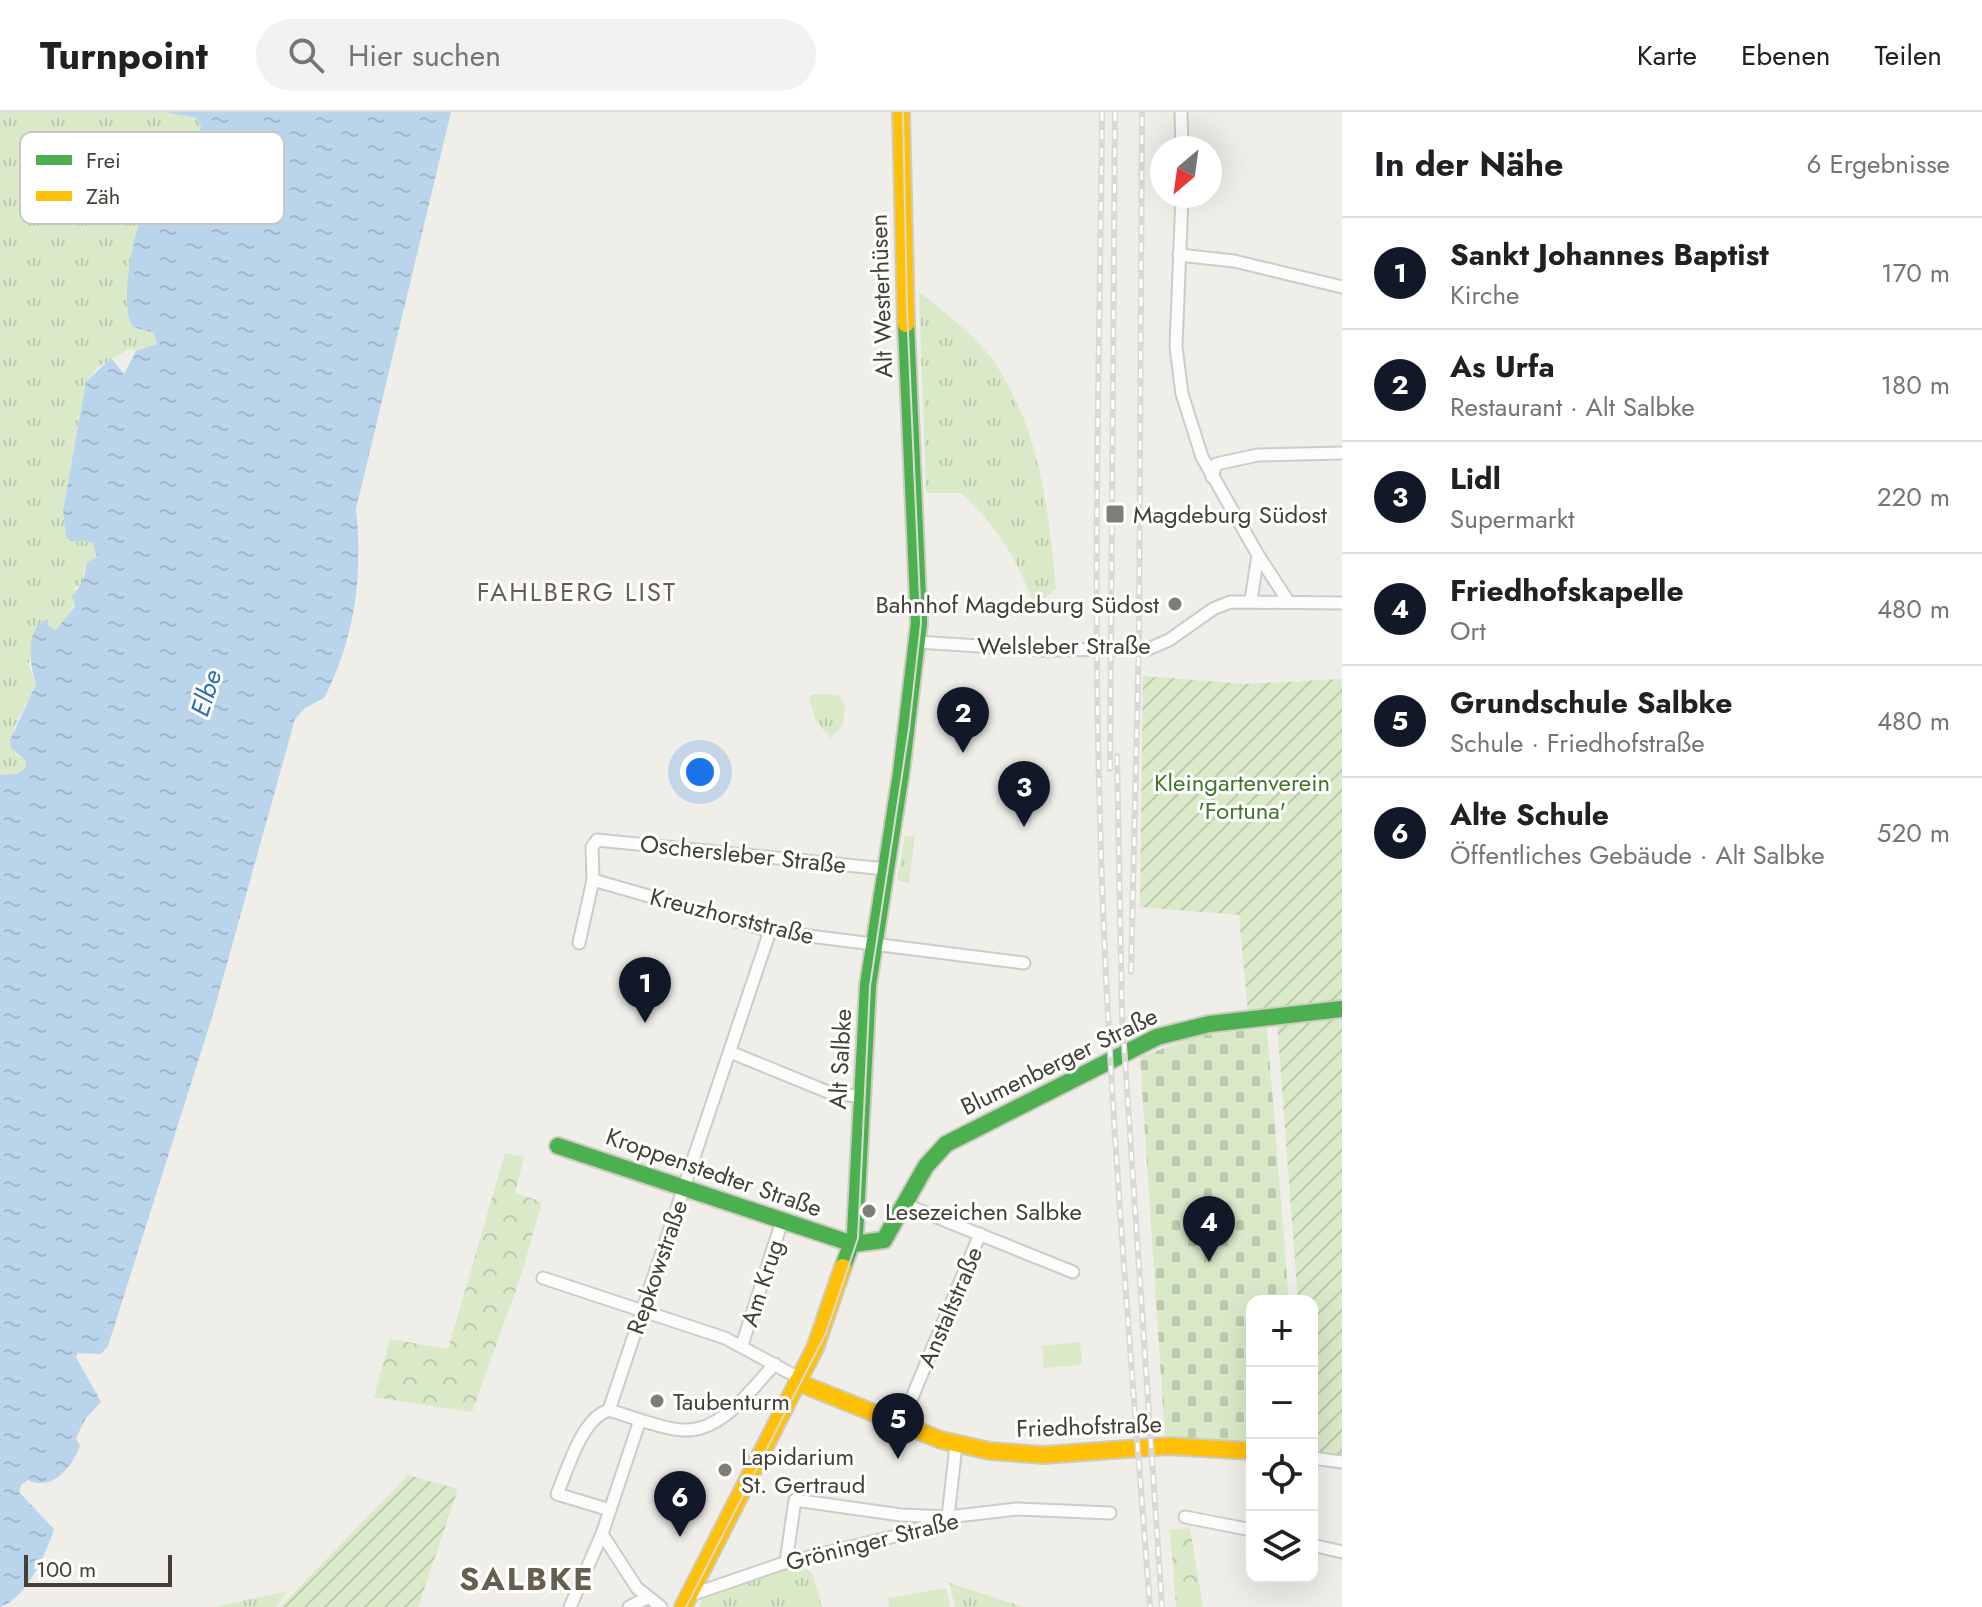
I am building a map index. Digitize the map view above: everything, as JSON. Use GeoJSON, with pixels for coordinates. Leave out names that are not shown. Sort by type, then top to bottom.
{"type":"FeatureCollection","features":[{"type":"Feature","properties":{"kind":"main road","name":"Alt Westerhüsen"},"geometry":{"type":"LineString","coordinates":[[901,112],[903,265],[913,479]]}},
{"type":"Feature","properties":{"kind":"main road","name":"Alt Salbke"},"geometry":{"type":"LineString","coordinates":[[685,1602],[825,1325],[853,1244],[872,947],[886,869],[917,642],[913,479]]}},
{"type":"Feature","properties":{"kind":"main road","name":"Blumenberger Straße"},"geometry":{"type":"LineString","coordinates":[[853,1244],[883,1241],[926,1166],[951,1140],[1124,1051],[1190,1027],[1342,1009]]}},
{"type":"Feature","properties":{"kind":"main road","name":"Kroppenstedter Straße"},"geometry":{"type":"LineString","coordinates":[[558,1146],[853,1244]]}},
{"type":"Feature","properties":{"kind":"main road","name":"Friedhofstraße"},"geometry":{"type":"LineString","coordinates":[[798,1380],[956,1445],[1024,1455],[1168,1446],[1246,1451]]}},
{"type":"Feature","properties":{"kind":"street"},"geometry":{"type":"LineString","coordinates":[[1181,112],[1182,136]]}},
{"type":"Feature","properties":{"kind":"street"},"geometry":{"type":"LineString","coordinates":[[1181,208],[1176,347],[1182,394],[1193,436],[1212,477],[1288,601]]}},
{"type":"Feature","properties":{"kind":"street"},"geometry":{"type":"LineString","coordinates":[[1179,255],[1234,261],[1342,287]]}},
{"type":"Feature","properties":{"kind":"street"},"geometry":{"type":"LineString","coordinates":[[1212,477],[1216,464],[1237,457],[1342,453]]}},
{"type":"Feature","properties":{"kind":"street"},"geometry":{"type":"LineString","coordinates":[[1251,600],[1258,555]]}},
{"type":"Feature","properties":{"kind":"street","name":"Welsleber Straße"},"geometry":{"type":"LineString","coordinates":[[917,642],[1042,650],[1148,649],[1169,640],[1220,605],[1251,600],[1342,603]]}},
{"type":"Feature","properties":{"kind":"street","name":"Oschersleber Straße"},"geometry":{"type":"LineString","coordinates":[[593,880],[592,846],[601,840],[886,869]]}},
{"type":"Feature","properties":{"kind":"street"},"geometry":{"type":"LineString","coordinates":[[579,943],[593,880]]}},
{"type":"Feature","properties":{"kind":"street","name":"Kreuzhorststraße"},"geometry":{"type":"LineString","coordinates":[[593,880],[770,931],[872,947],[1024,963]]}},
{"type":"Feature","properties":{"kind":"street","name":"Repkowstraße"},"geometry":{"type":"LineString","coordinates":[[610,1510],[557,1494],[586,1432],[601,1412],[609,1410],[770,931]]}},
{"type":"Feature","properties":{"kind":"street"},"geometry":{"type":"LineString","coordinates":[[730,1052],[828,1092],[862,1097]]}},
{"type":"Feature","properties":{"kind":"street","name":"Anstaltstraße"},"geometry":{"type":"LineString","coordinates":[[904,1204],[1073,1272]]}},
{"type":"Feature","properties":{"kind":"street","name":"Am Krug"},"geometry":{"type":"LineString","coordinates":[[742,1345],[782,1221]]}},
{"type":"Feature","properties":{"kind":"street","name":"Anstaltstraße"},"geometry":{"type":"LineString","coordinates":[[901,1424],[980,1234]]}},
{"type":"Feature","properties":{"kind":"street"},"geometry":{"type":"LineString","coordinates":[[543,1278],[742,1345],[798,1380]]}},
{"type":"Feature","properties":{"kind":"street"},"geometry":{"type":"LineString","coordinates":[[609,1410],[679,1430],[705,1426],[730,1411],[775,1364]]}},
{"type":"Feature","properties":{"kind":"street"},"geometry":{"type":"LineString","coordinates":[[570,1607],[602,1534],[640,1420]]}},
{"type":"Feature","properties":{"kind":"street"},"geometry":{"type":"LineString","coordinates":[[786,1562],[795,1500],[901,1515],[948,1517],[956,1445]]}},
{"type":"Feature","properties":{"kind":"street"},"geometry":{"type":"LineString","coordinates":[[1318,1459],[1342,1462]]}},
{"type":"Feature","properties":{"kind":"street","name":"Gröninger Straße"},"geometry":{"type":"LineString","coordinates":[[685,1602],[786,1562],[902,1535],[948,1517],[1017,1509],[1110,1513]]}},
{"type":"Feature","properties":{"kind":"street"},"geometry":{"type":"LineString","coordinates":[[1185,1517],[1246,1529]]}},
{"type":"Feature","properties":{"kind":"street"},"geometry":{"type":"LineString","coordinates":[[602,1534],[628,1576],[647,1598],[661,1607]]}},
{"type":"Feature","properties":{"kind":"street"},"geometry":{"type":"LineString","coordinates":[[1318,1546],[1342,1552]]}},
{"type":"Feature","properties":{"kind":"street"},"geometry":{"type":"LineString","coordinates":[[629,1607],[647,1598]]}},
{"type":"Feature","properties":{"kind":"green space"},"geometry":{"type":"Polygon","coordinates":[[[0,112],[163,112],[197,118],[201,127],[198,132],[20,132],[20,224],[140,224],[137,230],[133,327],[154,333],[157,344],[136,351],[129,349],[98,367],[86,382],[63,510],[71,541],[92,542],[97,557],[84,570],[83,582],[75,588],[70,612],[56,630],[48,625],[48,619],[28,664],[36,684],[14,727],[15,754],[26,761],[26,767],[17,774],[0,775],[0,112]]]}},
{"type":"Feature","properties":{"kind":"green space"},"geometry":{"type":"Polygon","coordinates":[[[919,292],[958,323],[992,359],[1008,385],[1031,440],[1045,498],[1056,589],[1034,606],[1005,545],[974,505],[961,493],[926,493],[919,292]]]}},
{"type":"Feature","properties":{"kind":"green space","name":"Kleingartenverein 'Fortuna'"},"geometry":{"type":"Polygon","coordinates":[[[1143,676],[1245,684],[1342,679],[1342,1003],[1248,1012],[1239,915],[1140,907],[1143,676]]]}},
{"type":"Feature","properties":{"kind":"green space"},"geometry":{"type":"Polygon","coordinates":[[[813,694],[838,695],[845,705],[843,725],[831,738],[816,722],[809,697],[813,694]]]}},
{"type":"Feature","properties":{"kind":"green space"},"geometry":{"type":"Polygon","coordinates":[[[905,836],[915,836],[909,883],[897,880],[905,836]]]}},
{"type":"Feature","properties":{"kind":"green space"},"geometry":{"type":"Polygon","coordinates":[[[1342,1017],[1342,1457],[1318,1454],[1318,1295],[1298,1295],[1277,1023],[1342,1017]]]}},
{"type":"Feature","properties":{"kind":"green space"},"geometry":{"type":"Polygon","coordinates":[[[1267,1028],[1289,1295],[1246,1295],[1246,1441],[1165,1437],[1140,1057],[1198,1036],[1267,1028]]]}},
{"type":"Feature","properties":{"kind":"green space"},"geometry":{"type":"Polygon","coordinates":[[[505,1153],[524,1157],[515,1193],[542,1202],[521,1276],[472,1412],[374,1397],[390,1339],[448,1349],[505,1153]]]}},
{"type":"Feature","properties":{"kind":"green space"},"geometry":{"type":"Polygon","coordinates":[[[1080,1342],[1082,1365],[1044,1368],[1042,1346],[1080,1342]]]}},
{"type":"Feature","properties":{"kind":"green space"},"geometry":{"type":"Polygon","coordinates":[[[408,1475],[458,1489],[418,1607],[280,1607],[408,1475]]]}},
{"type":"Feature","properties":{"kind":"green space"},"geometry":{"type":"Polygon","coordinates":[[[1190,1528],[1203,1607],[1176,1607],[1170,1530],[1190,1528]]]}},
{"type":"Feature","properties":{"kind":"green space"},"geometry":{"type":"Polygon","coordinates":[[[804,1565],[813,1576],[822,1607],[700,1607],[702,1596],[754,1577],[804,1565]]]}},
{"type":"Feature","properties":{"kind":"green space"},"geometry":{"type":"Polygon","coordinates":[[[950,1583],[1023,1607],[955,1607],[950,1583]]]}},
{"type":"Feature","properties":{"kind":"green space"},"geometry":{"type":"Polygon","coordinates":[[[946,1588],[950,1607],[889,1607],[888,1598],[946,1588]]]}},
{"type":"Feature","properties":{"kind":"green space"},"geometry":{"type":"Polygon","coordinates":[[[288,1591],[276,1607],[214,1607],[288,1591]]]}},
{"type":"Feature","properties":{"kind":"water","name":"Elbe"},"geometry":{"type":"Polygon","coordinates":[[[163,112],[451,112],[356,509],[357,582],[343,653],[324,698],[305,708],[295,719],[213,1014],[108,1346],[101,1354],[78,1353],[76,1357],[101,1402],[86,1418],[76,1438],[80,1446],[66,1469],[45,1483],[28,1480],[21,1485],[19,1492],[54,1529],[26,1586],[9,1603],[0,1607],[0,775],[17,774],[26,767],[26,761],[11,748],[10,740],[36,684],[31,658],[35,630],[48,619],[48,625],[56,630],[75,606],[72,597],[83,581],[87,562],[97,557],[92,542],[71,541],[66,537],[63,510],[86,382],[111,358],[124,374],[136,351],[157,344],[154,333],[133,327],[127,307],[130,265],[139,225],[284,224],[284,132],[198,132],[201,127],[197,118],[163,112]]]}},
{"type":"Feature","properties":{"kind":"tram line"},"geometry":{"type":"LineString","coordinates":[[686,1607],[826,1333],[858,1238],[870,986],[909,729],[921,623],[907,309],[903,112]]}},
{"type":"Feature","properties":{"kind":"railway"},"geometry":{"type":"LineString","coordinates":[[1102,112],[1097,614],[1102,884],[1119,1194],[1150,1607]]}},
{"type":"Feature","properties":{"kind":"railway"},"geometry":{"type":"LineString","coordinates":[[1110,769],[1115,112]]}},
{"type":"Feature","properties":{"kind":"railway"},"geometry":{"type":"LineString","coordinates":[[1131,972],[1139,637],[1142,112]]}},
{"type":"Feature","properties":{"kind":"railway"},"geometry":{"type":"LineString","coordinates":[[1117,756],[1122,1015],[1162,1607]]}},
{"type":"Feature","properties":{"kind":"traffic: fast"},"geometry":{"type":"LineString","coordinates":[[843,1267],[855,1234],[868,985],[901,773],[919,623],[906,324]]}},
{"type":"Feature","properties":{"kind":"traffic: fast"},"geometry":{"type":"LineString","coordinates":[[558,1146],[853,1244],[884,1240],[926,1166],[946,1144],[1157,1037],[1209,1024],[1342,1009]]}},
{"type":"Feature","properties":{"kind":"traffic: slow"},"geometry":{"type":"LineString","coordinates":[[901,112],[906,324]]}},
{"type":"Feature","properties":{"kind":"traffic: slow"},"geometry":{"type":"LineString","coordinates":[[683,1607],[815,1348],[843,1267]]}},
{"type":"Feature","properties":{"kind":"traffic: slow"},"geometry":{"type":"LineString","coordinates":[[797,1382],[941,1440],[990,1451],[1044,1455],[1168,1446],[1246,1451]]}},
{"type":"Feature","properties":{"kind":"place","name":"Magdeburg Südost"},"geometry":{"type":"Point","coordinates":[1115,514]}},
{"type":"Feature","properties":{"kind":"place","name":"Bahnhof Magdeburg Südost"},"geometry":{"type":"Point","coordinates":[1175,604]}},
{"type":"Feature","properties":{"kind":"place","name":"As Urfa"},"geometry":{"type":"Point","coordinates":[963,753]}},
{"type":"Feature","properties":{"kind":"place","name":"Lidl"},"geometry":{"type":"Point","coordinates":[1024,827]}},
{"type":"Feature","properties":{"kind":"place","name":"Sankt Johannes Baptist"},"geometry":{"type":"Point","coordinates":[645,1023]}},
{"type":"Feature","properties":{"kind":"place","name":"Lesezeichen Salbke"},"geometry":{"type":"Point","coordinates":[869,1211]}},
{"type":"Feature","properties":{"kind":"place","name":"Friedhofskapelle"},"geometry":{"type":"Point","coordinates":[1209,1262]}},
{"type":"Feature","properties":{"kind":"place","name":"Taubenturm"},"geometry":{"type":"Point","coordinates":[657,1401]}},
{"type":"Feature","properties":{"kind":"place","name":"Grundschule Salbke"},"geometry":{"type":"Point","coordinates":[898,1459]}},
{"type":"Feature","properties":{"kind":"place","name":"Lapidarium St. Gertraud"},"geometry":{"type":"Point","coordinates":[725,1470]}},
{"type":"Feature","properties":{"kind":"place","name":"Alte Schule"},"geometry":{"type":"Point","coordinates":[680,1537]}},
{"type":"Feature","properties":{"kind":"district","name":"FAHLBERG LIST"},"geometry":{"type":"Point","coordinates":[577,592]}},
{"type":"Feature","properties":{"kind":"district","name":"SALBKE"},"geometry":{"type":"Point","coordinates":[527,1579]}}]}
